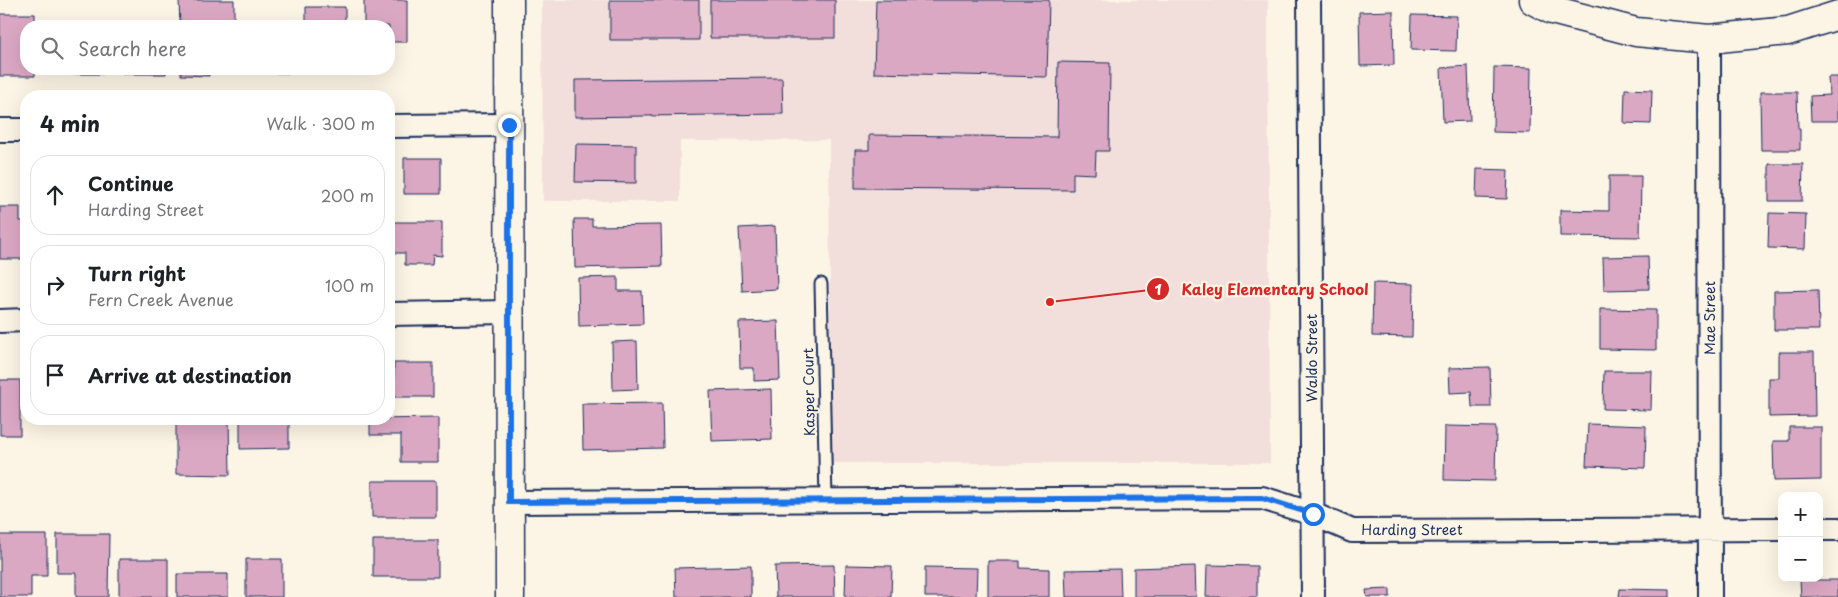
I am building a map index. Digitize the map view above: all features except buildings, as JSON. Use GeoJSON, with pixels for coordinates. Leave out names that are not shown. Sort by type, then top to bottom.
{"type":"FeatureCollection","features":[{"type":"Feature","properties":{"kind":"street"},"geometry":{"type":"LineString","coordinates":[[509,0],[510,597]]}},
{"type":"Feature","properties":{"kind":"street","name":"Waldo Street"},"geometry":{"type":"LineString","coordinates":[[1309,0],[1313,597]]}},
{"type":"Feature","properties":{"kind":"street"},"geometry":{"type":"LineString","coordinates":[[1533,0],[1552,10],[1636,32],[1709,39],[1788,31],[1838,15]]}},
{"type":"Feature","properties":{"kind":"street","name":"Mae Street"},"geometry":{"type":"LineString","coordinates":[[1709,39],[1710,597]]}},
{"type":"Feature","properties":{"kind":"street"},"geometry":{"type":"LineString","coordinates":[[395,126],[509,125]]}},
{"type":"Feature","properties":{"kind":"street"},"geometry":{"type":"LineString","coordinates":[[0,130],[20,130]]}},
{"type":"Feature","properties":{"kind":"street"},"geometry":{"type":"LineString","coordinates":[[395,314],[509,312]]}},
{"type":"Feature","properties":{"kind":"street"},"geometry":{"type":"LineString","coordinates":[[0,321],[20,320]]}},
{"type":"Feature","properties":{"kind":"street","name":"Harding Street"},"geometry":{"type":"LineString","coordinates":[[509,502],[1262,498],[1313,514],[1352,531],[1778,529]]}},
{"type":"Feature","properties":{"kind":"street"},"geometry":{"type":"LineString","coordinates":[[1823,529],[1838,529]]}},
{"type":"Feature","properties":{"kind":"lane","name":"Kasper Court"},"geometry":{"type":"LineString","coordinates":[[821,284],[826,500]]}},
{"type":"Feature","properties":{"kind":"shaded area"},"geometry":{"type":"Polygon","coordinates":[[[542,0],[1268,0],[1270,463],[831,463],[829,140],[680,141],[680,201],[543,201],[542,0]]]}},
{"type":"Feature","properties":{"kind":"place","name":"Kaley Elementary School"},"geometry":{"type":"Point","coordinates":[1050,302]}},
{"type":"Feature","properties":{"kind":"route"},"geometry":{"type":"LineString","coordinates":[[509,125],[509,502],[1262,498],[1313,514]]}}]}
